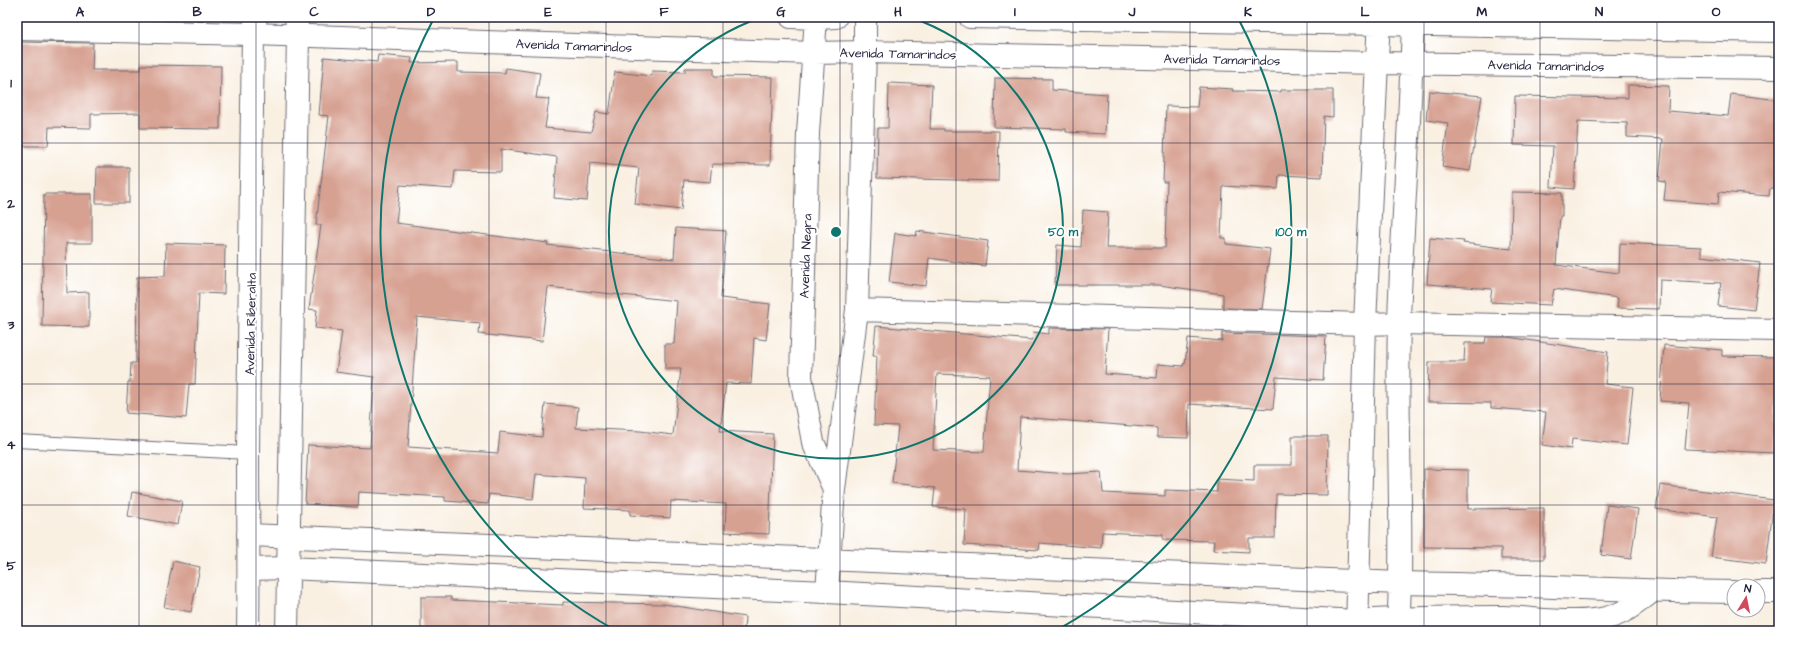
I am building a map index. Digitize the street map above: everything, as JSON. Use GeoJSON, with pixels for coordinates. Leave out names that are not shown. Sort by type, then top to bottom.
{"type":"FeatureCollection","features":[{"type":"Feature","properties":{"kind":"street"},"geometry":{"type":"LineString","coordinates":[[791,17],[823,17]]}},
{"type":"Feature","properties":{"kind":"street","name":"Avenida Negra"},"geometry":{"type":"LineString","coordinates":[[823,17],[813,54],[808,141],[801,377],[813,442],[834,489]]}},
{"type":"Feature","properties":{"kind":"street","name":"Avenida Negra"},"geometry":{"type":"LineString","coordinates":[[827,592],[834,489],[857,310],[865,17]]}},
{"type":"Feature","properties":{"kind":"street"},"geometry":{"type":"LineString","coordinates":[[970,17],[1379,21],[1413,20],[1779,30]]}},
{"type":"Feature","properties":{"kind":"street"},"geometry":{"type":"LineString","coordinates":[[1398,625],[1400,583],[1399,323],[1413,62],[1413,20]]}},
{"type":"Feature","properties":{"kind":"street"},"geometry":{"type":"LineString","coordinates":[[1357,626],[1365,324],[1379,21]]}},
{"type":"Feature","properties":{"kind":"street","name":"Avenida Tamarindos"},"geometry":{"type":"LineString","coordinates":[[17,29],[254,25],[813,54],[865,52],[1377,63],[1413,62],[1779,68]]}},
{"type":"Feature","properties":{"kind":"street","name":"Avenida Riberalta"},"geometry":{"type":"LineString","coordinates":[[248,631],[250,569],[248,535],[248,453],[254,25]]}},
{"type":"Feature","properties":{"kind":"street"},"geometry":{"type":"LineString","coordinates":[[287,631],[297,27]]}},
{"type":"Feature","properties":{"kind":"street"},"geometry":{"type":"LineString","coordinates":[[857,310],[1365,324],[1399,323],[1779,330]]}},
{"type":"Feature","properties":{"kind":"street"},"geometry":{"type":"LineString","coordinates":[[248,535],[1400,583],[1469,583],[1653,591],[1726,592]]}},
{"type":"Feature","properties":{"kind":"street"},"geometry":{"type":"LineString","coordinates":[[250,569],[287,568],[827,592],[1357,626],[1398,625],[1504,617],[1570,621],[1606,618],[1627,611],[1653,591]]}},
{"type":"Feature","properties":{"kind":"street"},"geometry":{"type":"LineString","coordinates":[[1766,592],[1779,592]]}},
{"type":"Feature","properties":{"kind":"lane"},"geometry":{"type":"LineString","coordinates":[[17,441],[248,453]]}},
{"type":"Feature","properties":{"kind":"building"},"geometry":{"type":"Polygon","coordinates":[[[17,42],[93,43],[92,70],[141,70],[141,65],[221,66],[220,129],[140,128],[140,113],[91,114],[91,128],[49,127],[48,146],[17,146],[17,42]]]}},
{"type":"Feature","properties":{"kind":"building"},"geometry":{"type":"Polygon","coordinates":[[[378,55],[412,58],[411,63],[458,62],[458,72],[505,73],[506,68],[540,73],[536,98],[549,99],[545,128],[591,132],[596,112],[609,114],[615,72],[652,76],[652,71],[685,72],[685,68],[714,68],[714,76],[773,77],[770,165],[712,164],[710,182],[684,180],[681,210],[635,204],[639,168],[590,163],[587,201],[554,198],[557,157],[501,149],[501,172],[455,171],[453,189],[400,185],[396,223],[548,243],[547,245],[674,259],[676,228],[726,231],[721,298],[770,304],[766,340],[754,338],[751,384],[726,383],[720,431],[773,434],[769,534],[725,532],[726,504],[671,501],[670,518],[630,515],[630,510],[584,508],[585,478],[536,474],[533,499],[489,494],[488,504],[445,501],[445,497],[359,492],[358,507],[305,504],[308,445],[370,448],[374,377],[336,372],[342,331],[315,328],[317,310],[309,309],[321,225],[316,225],[329,116],[319,115],[324,57],[377,62],[378,55]],[[548,287],[542,341],[479,334],[480,323],[417,317],[408,447],[498,453],[500,432],[542,437],[545,404],[578,407],[576,428],[640,431],[673,435],[681,369],[665,369],[665,344],[674,344],[677,301],[548,287]]]}},
{"type":"Feature","properties":{"kind":"building"},"geometry":{"type":"Polygon","coordinates":[[[995,78],[1052,79],[1052,90],[1107,94],[1105,134],[1066,132],[1066,129],[994,127],[995,78]]]}},
{"type":"Feature","properties":{"kind":"building"},"geometry":{"type":"Polygon","coordinates":[[[889,83],[932,85],[930,129],[944,129],[944,131],[999,131],[998,181],[877,178],[878,128],[888,128],[889,83]]]}},
{"type":"Feature","properties":{"kind":"building"},"geometry":{"type":"Polygon","coordinates":[[[1628,85],[1669,86],[1668,111],[1728,116],[1731,94],[1779,100],[1779,189],[1770,188],[1769,196],[1719,192],[1718,204],[1664,200],[1666,182],[1659,181],[1663,139],[1627,137],[1627,123],[1578,121],[1574,189],[1551,187],[1553,146],[1514,145],[1515,96],[1628,98],[1628,85]]]}},
{"type":"Feature","properties":{"kind":"building"},"geometry":{"type":"Polygon","coordinates":[[[1199,87],[1233,89],[1232,91],[1281,92],[1281,90],[1333,90],[1333,117],[1324,116],[1322,177],[1279,175],[1278,189],[1223,186],[1221,238],[1226,238],[1226,244],[1270,249],[1262,309],[1223,308],[1223,294],[1159,285],[1055,285],[1057,245],[1081,247],[1083,210],[1108,212],[1106,248],[1165,248],[1167,182],[1163,182],[1166,106],[1197,107],[1199,87]]]}},
{"type":"Feature","properties":{"kind":"building"},"geometry":{"type":"Polygon","coordinates":[[[1429,91],[1482,96],[1470,171],[1442,167],[1448,123],[1426,120],[1429,91]]]}},
{"type":"Feature","properties":{"kind":"building"},"geometry":{"type":"Polygon","coordinates":[[[97,167],[129,167],[129,203],[96,203],[97,167]]]}},
{"type":"Feature","properties":{"kind":"building"},"geometry":{"type":"Polygon","coordinates":[[[1512,192],[1562,193],[1562,216],[1560,216],[1556,265],[1619,273],[1620,243],[1701,247],[1701,256],[1760,263],[1754,310],[1718,306],[1721,283],[1660,280],[1659,309],[1617,308],[1618,298],[1554,289],[1551,305],[1490,302],[1492,289],[1427,284],[1430,238],[1464,241],[1463,243],[1511,249],[1512,192]]]}},
{"type":"Feature","properties":{"kind":"building"},"geometry":{"type":"Polygon","coordinates":[[[44,194],[92,194],[92,243],[66,243],[67,293],[89,292],[89,327],[42,326],[44,194]]]}},
{"type":"Feature","properties":{"kind":"building"},"geometry":{"type":"Polygon","coordinates":[[[917,231],[988,241],[985,266],[929,258],[926,286],[889,282],[895,233],[916,236],[917,231]]]}},
{"type":"Feature","properties":{"kind":"building"},"geometry":{"type":"Polygon","coordinates":[[[166,243],[225,245],[224,294],[199,293],[195,384],[189,384],[186,418],[126,413],[131,363],[136,363],[137,277],[165,276],[166,243]]]}},
{"type":"Feature","properties":{"kind":"building"},"geometry":{"type":"Polygon","coordinates":[[[876,326],[1032,340],[1033,332],[1049,334],[1049,328],[1108,329],[1105,374],[1157,378],[1158,364],[1183,366],[1184,363],[1185,364],[1188,338],[1222,341],[1222,333],[1326,336],[1323,380],[1276,377],[1273,409],[1189,404],[1188,438],[1157,437],[1157,428],[1020,417],[1017,470],[1068,474],[1101,472],[1103,493],[1165,496],[1165,490],[1217,492],[1217,479],[1254,481],[1254,465],[1292,465],[1292,436],[1328,436],[1327,495],[1276,494],[1275,538],[1249,538],[1249,552],[1213,550],[1214,541],[1163,540],[1163,535],[1102,532],[1101,548],[1040,543],[1039,550],[964,545],[966,509],[933,507],[935,488],[892,483],[898,426],[874,425],[877,356],[873,356],[876,326]],[[937,374],[933,450],[984,452],[990,376],[937,374]]]}},
{"type":"Feature","properties":{"kind":"building"},"geometry":{"type":"Polygon","coordinates":[[[1486,337],[1507,337],[1608,352],[1605,384],[1633,387],[1627,445],[1572,439],[1571,449],[1542,445],[1546,412],[1491,408],[1491,403],[1428,402],[1429,362],[1464,362],[1465,343],[1485,343],[1486,337]]]}},
{"type":"Feature","properties":{"kind":"building"},"geometry":{"type":"Polygon","coordinates":[[[1664,345],[1722,350],[1722,356],[1779,357],[1779,408],[1777,408],[1775,453],[1685,449],[1689,403],[1660,401],[1664,345]]]}},
{"type":"Feature","properties":{"kind":"building"},"geometry":{"type":"Polygon","coordinates":[[[1424,469],[1468,470],[1468,509],[1544,508],[1544,559],[1501,559],[1501,548],[1424,547],[1424,469]]]}},
{"type":"Feature","properties":{"kind":"building"},"geometry":{"type":"Polygon","coordinates":[[[1660,485],[1774,500],[1766,564],[1711,557],[1717,517],[1656,509],[1660,485]]]}},
{"type":"Feature","properties":{"kind":"building"},"geometry":{"type":"Polygon","coordinates":[[[132,492],[182,501],[178,525],[128,516],[132,492]]]}},
{"type":"Feature","properties":{"kind":"building"},"geometry":{"type":"Polygon","coordinates":[[[1607,505],[1638,509],[1631,559],[1601,555],[1607,505]]]}},
{"type":"Feature","properties":{"kind":"building"},"geometry":{"type":"Polygon","coordinates":[[[173,561],[200,567],[191,612],[164,607],[173,561]]]}},
{"type":"Feature","properties":{"kind":"building"},"geometry":{"type":"Polygon","coordinates":[[[421,597],[451,597],[451,600],[563,605],[563,602],[664,604],[745,617],[744,631],[421,631],[421,597]]]}}]}
